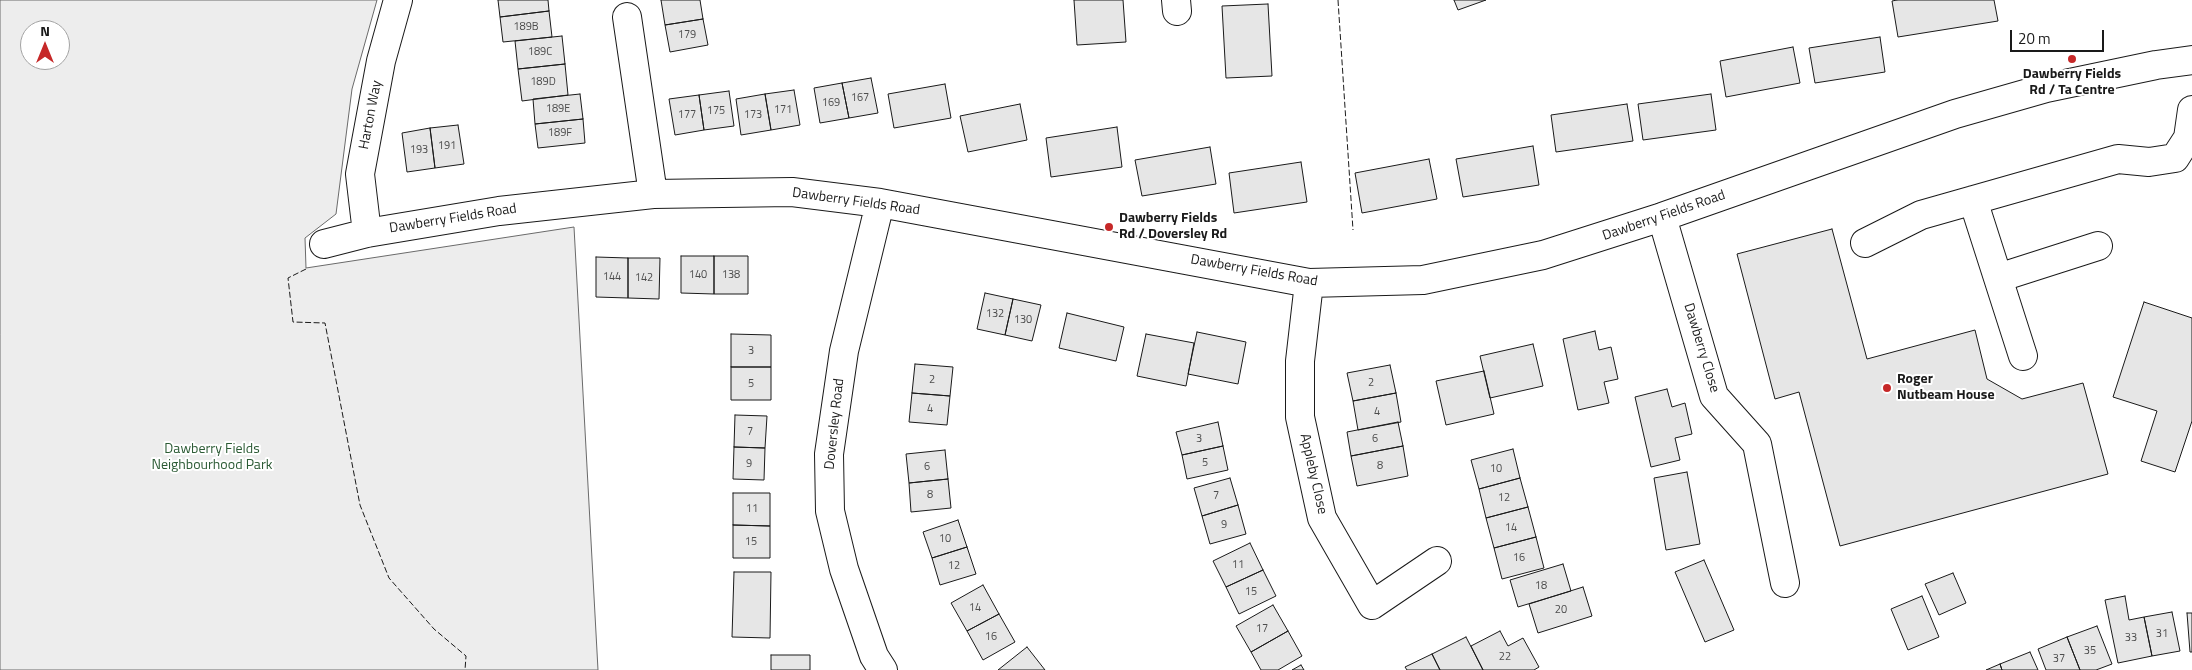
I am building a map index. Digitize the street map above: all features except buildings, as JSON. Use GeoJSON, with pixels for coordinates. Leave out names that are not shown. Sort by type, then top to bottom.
{"type":"FeatureCollection","features":[{"type":"Feature","properties":{"kind":"street","name":"Harton Way"},"geometry":{"type":"LineString","coordinates":[[367,233],[360,174],[381,61],[398,0]]}},
{"type":"Feature","properties":{"kind":"street"},"geometry":{"type":"LineString","coordinates":[[627,16],[653,194]]}},
{"type":"Feature","properties":{"kind":"street","name":"Dawberry Fields Road"},"geometry":{"type":"LineString","coordinates":[[324,244],[367,233],[499,211],[653,194],[792,192],[880,203],[1309,283],[1423,280],[1543,256],[1662,217],[1956,114],[2010,98],[2046,88],[2147,66],[2192,60]]}},
{"type":"Feature","properties":{"kind":"street"},"geometry":{"type":"LineString","coordinates":[[1865,243],[1921,215],[2118,159],[2149,162],[2175,158],[2188,138],[2192,110]]}},
{"type":"Feature","properties":{"kind":"street"},"geometry":{"type":"LineString","coordinates":[[1973,200],[2023,356]]}},
{"type":"Feature","properties":{"kind":"street","name":"Doversley Road"},"geometry":{"type":"LineString","coordinates":[[880,203],[844,351],[829,454],[830,511],[844,569],[874,656],[883,670]]}},
{"type":"Feature","properties":{"kind":"street","name":"Dawberry Close"},"geometry":{"type":"LineString","coordinates":[[1662,217],[1714,396],[1757,444],[1785,583]]}},
{"type":"Feature","properties":{"kind":"street"},"geometry":{"type":"LineString","coordinates":[[1998,278],[2098,246]]}},
{"type":"Feature","properties":{"kind":"street","name":"Appleby Close"},"geometry":{"type":"LineString","coordinates":[[1309,283],[1300,360],[1300,417],[1322,518],[1372,605],[1437,561]]}},
{"type":"Feature","properties":{"kind":"shaded area","name":"Dawberry Fields Neighbourhood Park"},"geometry":{"type":"Polygon","coordinates":[[[0,0],[377,0],[352,89],[336,214],[305,238],[306,268],[574,227],[598,670],[0,670],[0,0]]]}},
{"type":"Feature","properties":{"kind":"fence"},"geometry":{"type":"LineString","coordinates":[[1338,0],[1353,230]]}},
{"type":"Feature","properties":{"kind":"fence"},"geometry":{"type":"LineString","coordinates":[[306,269],[288,278],[293,322],[325,323],[360,505],[389,578],[434,629],[466,656],[465,670]]}},
{"type":"Feature","properties":{"kind":"place","name":"Dawberry Fields Rd / Ta Centre"},"geometry":{"type":"Point","coordinates":[2072,59]}},
{"type":"Feature","properties":{"kind":"place","name":"Dawberry Fields Rd / Doversley Rd"},"geometry":{"type":"Point","coordinates":[1109,227]}},
{"type":"Feature","properties":{"kind":"place","name":"Roger Nutbeam House"},"geometry":{"type":"Point","coordinates":[1887,388]}}]}
